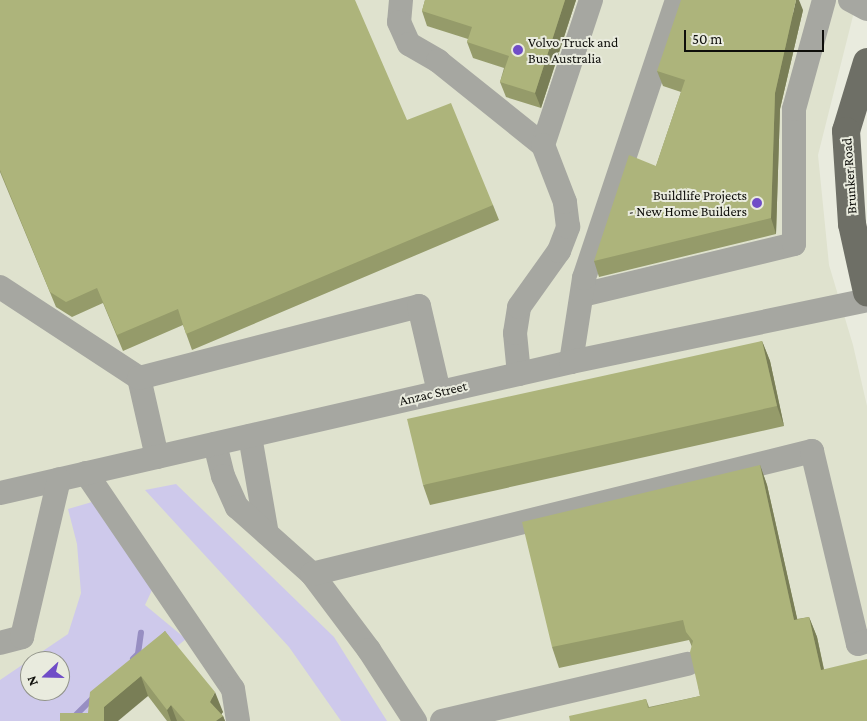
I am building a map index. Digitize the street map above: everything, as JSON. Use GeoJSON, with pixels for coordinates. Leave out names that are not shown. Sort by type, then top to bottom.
{"type":"FeatureCollection","features":[{"type":"Feature","properties":{"kind":"main road","name":"Brunker Road"},"geometry":{"type":"LineString","coordinates":[[867,62],[846,131],[852,224],[867,292]]}},
{"type":"Feature","properties":{"kind":"street"},"geometry":{"type":"LineString","coordinates":[[401,0],[399,22],[409,44],[438,61],[543,145],[565,202],[568,227],[559,251],[520,307],[515,333],[519,374]]}},
{"type":"Feature","properties":{"kind":"street"},"geometry":{"type":"LineString","coordinates":[[543,145],[591,0]]}},
{"type":"Feature","properties":{"kind":"street"},"geometry":{"type":"LineString","coordinates":[[571,362],[584,278],[676,0]]}},
{"type":"Feature","properties":{"kind":"street"},"geometry":{"type":"LineString","coordinates":[[582,295],[794,244],[794,109],[824,0]]}},
{"type":"Feature","properties":{"kind":"street"},"geometry":{"type":"LineString","coordinates":[[850,0],[867,9]]}},
{"type":"Feature","properties":{"kind":"street"},"geometry":{"type":"LineString","coordinates":[[0,287],[139,378],[158,457]]}},
{"type":"Feature","properties":{"kind":"street","name":"Anzac Street"},"geometry":{"type":"LineString","coordinates":[[0,493],[571,362],[867,300]]}},
{"type":"Feature","properties":{"kind":"street"},"geometry":{"type":"LineString","coordinates":[[139,378],[419,306],[439,392]]}},
{"type":"Feature","properties":{"kind":"street"},"geometry":{"type":"LineString","coordinates":[[250,436],[267,534]]}},
{"type":"Feature","properties":{"kind":"street"},"geometry":{"type":"LineString","coordinates":[[215,444],[222,476],[237,507],[312,574],[369,650],[415,721]]}},
{"type":"Feature","properties":{"kind":"street"},"geometry":{"type":"LineString","coordinates":[[312,574],[812,451],[858,644],[867,641]]}},
{"type":"Feature","properties":{"kind":"street"},"geometry":{"type":"LineString","coordinates":[[86,473],[233,689],[238,721]]}},
{"type":"Feature","properties":{"kind":"street"},"geometry":{"type":"LineString","coordinates":[[0,642],[22,638],[59,479]]}},
{"type":"Feature","properties":{"kind":"street"},"geometry":{"type":"LineString","coordinates":[[442,721],[687,664]]}},
{"type":"Feature","properties":{"kind":"shaded area"},"geometry":{"type":"Polygon","coordinates":[[[0,0],[857,0],[818,155],[829,265],[853,345],[867,406],[867,721],[0,721],[0,0]]]}},
{"type":"Feature","properties":{"kind":"shaded area"},"geometry":{"type":"Polygon","coordinates":[[[176,484],[334,637],[387,721],[341,721],[289,647],[145,490],[176,484]]]}},
{"type":"Feature","properties":{"kind":"shaded area"},"geometry":{"type":"Polygon","coordinates":[[[92,502],[152,590],[145,605],[186,639],[85,721],[0,721],[0,680],[20,666],[20,701],[70,701],[70,651],[43,651],[68,634],[81,593],[77,544],[68,509],[92,502]]]}},
{"type":"Feature","properties":{"kind":"building"},"geometry":{"type":"Polygon","coordinates":[[[0,0],[355,0],[407,120],[451,103],[493,205],[186,334],[178,309],[117,335],[97,288],[66,302],[50,292],[0,170],[0,0]]]}},
{"type":"Feature","properties":{"kind":"building","name":"Volvo Truck and Bus Australia"},"geometry":{"type":"Polygon","coordinates":[[[425,0],[565,0],[535,93],[500,82],[509,56],[467,42],[472,27],[422,11],[425,0]]]}},
{"type":"Feature","properties":{"kind":"building"},"geometry":{"type":"Polygon","coordinates":[[[681,0],[796,0],[775,93],[771,218],[594,261],[629,155],[656,166],[685,80],[657,71],[681,0]]]}},
{"type":"Feature","properties":{"kind":"building"},"geometry":{"type":"Polygon","coordinates":[[[762,341],[777,406],[423,485],[407,419],[762,341]]]}},
{"type":"Feature","properties":{"kind":"building"},"geometry":{"type":"Polygon","coordinates":[[[760,465],[794,620],[809,617],[821,670],[867,659],[867,721],[570,721],[569,716],[646,699],[648,708],[700,696],[690,652],[693,641],[686,632],[683,620],[552,647],[522,522],[760,465]]]}},
{"type":"Feature","properties":{"kind":"building"},"geometry":{"type":"Polygon","coordinates":[[[165,631],[215,692],[210,702],[223,716],[216,721],[185,721],[171,705],[167,710],[141,676],[104,707],[104,721],[60,721],[60,713],[88,713],[90,692],[165,631]]]}},
{"type":"Feature","properties":{"kind":"waterway"},"geometry":{"type":"LineString","coordinates":[[133,659],[138,654],[141,633]]}},
{"type":"Feature","properties":{"kind":"waterway"},"geometry":{"type":"LineString","coordinates":[[70,721],[94,697]]}},
{"type":"Feature","properties":{"kind":"place","name":"Volvo Truck and Bus Australia"},"geometry":{"type":"Point","coordinates":[518,50]}},
{"type":"Feature","properties":{"kind":"place","name":"Buildlife Projects - New Home Builders"},"geometry":{"type":"Point","coordinates":[757,203]}}]}
